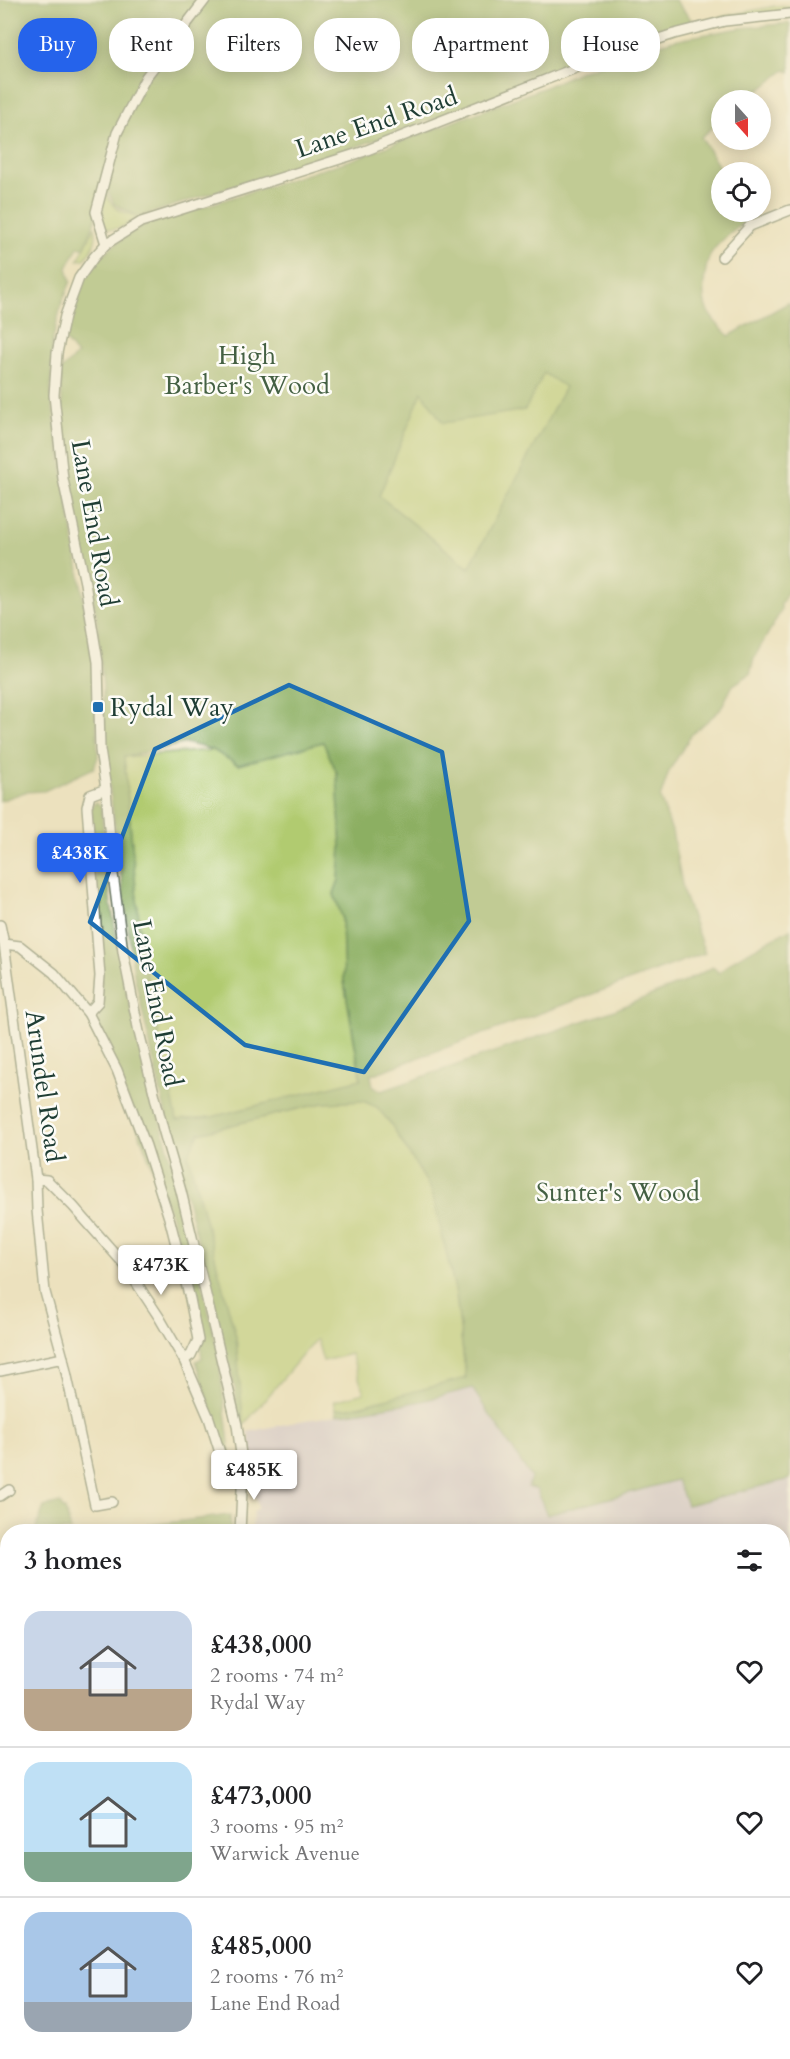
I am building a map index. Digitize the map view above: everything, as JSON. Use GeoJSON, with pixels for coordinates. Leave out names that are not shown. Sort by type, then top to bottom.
{"type":"FeatureCollection","features":[{"type":"Feature","properties":{"kind":"street"},"geometry":{"type":"LineString","coordinates":[[106,244],[96,212],[117,133],[146,77],[205,0]]}},
{"type":"Feature","properties":{"kind":"street","name":"Lane End Road"},"geometry":{"type":"LineString","coordinates":[[240,1524],[243,1469],[237,1425],[128,983],[112,866],[106,789],[100,750],[98,662],[85,583],[63,480],[54,395],[57,353],[65,316],[79,278],[106,244],[141,222],[362,152],[601,58],[674,34],[725,21],[790,14]]}},
{"type":"Feature","properties":{"kind":"street"},"geometry":{"type":"LineString","coordinates":[[722,257],[750,226],[790,210]]}},
{"type":"Feature","properties":{"kind":"street"},"geometry":{"type":"LineString","coordinates":[[88,1013],[98,1002],[100,976],[87,807],[90,795],[106,789]]}},
{"type":"Feature","properties":{"kind":"street","name":"Arundel Road"},"geometry":{"type":"LineString","coordinates":[[0,925],[36,1179],[45,1292],[63,1358],[95,1505],[112,1502]]}},
{"type":"Feature","properties":{"kind":"street"},"geometry":{"type":"LineString","coordinates":[[4,944],[20,946],[54,973],[88,1013],[117,1070],[146,1146],[170,1221],[190,1299],[198,1340],[192,1355],[184,1360]]}},
{"type":"Feature","properties":{"kind":"street"},"geometry":{"type":"LineString","coordinates":[[36,1179],[47,1180],[124,1264],[184,1360],[209,1418],[223,1462],[230,1470],[243,1469]]}},
{"type":"Feature","properties":{"kind":"street"},"geometry":{"type":"LineString","coordinates":[[0,1371],[63,1358]]}},
{"type":"Feature","properties":{"kind":"street"},"geometry":{"type":"LineString","coordinates":[[0,1496],[9,1490]]}},
{"type":"Feature","properties":{"kind":"highlighted area"},"geometry":{"type":"Polygon","coordinates":[[[289,685],[442,752],[469,921],[364,1072],[245,1045],[90,922],[155,749],[289,685]]]}},
{"type":"Feature","properties":{"kind":"shaded area"},"geometry":{"type":"Polygon","coordinates":[[[485,1385],[790,1441],[790,1524],[252,1524],[253,1511],[258,1509],[253,1492],[248,1447],[250,1436],[247,1432],[422,1401],[485,1385]]]}},
{"type":"Feature","properties":{"kind":"green space"},"geometry":{"type":"Polygon","coordinates":[[[0,0],[675,0],[694,23],[660,34],[660,18],[561,18],[561,68],[512,91],[358,146],[139,217],[114,204],[107,188],[85,247],[78,247],[67,268],[71,281],[61,305],[52,343],[51,396],[94,664],[98,757],[94,768],[44,791],[25,792],[0,801],[0,0]]]}},
{"type":"Feature","properties":{"kind":"green space"},"geometry":{"type":"Polygon","coordinates":[[[775,6],[790,6],[790,13],[694,25],[692,23],[775,6]]]}},
{"type":"Feature","properties":{"kind":"green space","name":"High Barber's Wood"},"geometry":{"type":"Polygon","coordinates":[[[790,23],[790,72],[785,70],[760,90],[711,90],[711,129],[701,137],[716,162],[711,162],[711,222],[744,222],[722,240],[709,258],[704,295],[710,316],[729,336],[788,303],[790,305],[790,588],[781,604],[781,611],[754,658],[750,674],[733,685],[720,710],[691,735],[669,771],[660,798],[672,831],[684,895],[705,953],[371,1075],[373,1087],[382,1091],[612,1011],[684,982],[713,967],[719,973],[735,959],[790,929],[790,1479],[687,1505],[677,1480],[547,1515],[537,1490],[528,1487],[531,1477],[472,1388],[422,1401],[337,1415],[336,1409],[350,1408],[466,1378],[456,1294],[432,1191],[391,1124],[377,1107],[363,1101],[323,1103],[199,1133],[188,1155],[236,1337],[243,1420],[238,1423],[235,1388],[167,1120],[134,974],[103,737],[103,686],[96,613],[63,454],[61,370],[77,355],[65,340],[83,280],[109,249],[142,226],[354,159],[543,88],[579,72],[660,72],[660,44],[741,28],[790,23]],[[544,373],[525,410],[443,423],[422,392],[379,496],[469,568],[565,387],[544,373]],[[323,742],[238,765],[213,750],[186,743],[124,757],[142,955],[177,1120],[212,1117],[361,1079],[344,981],[342,917],[334,894],[339,880],[341,847],[337,773],[323,742]]]}},
{"type":"Feature","properties":{"kind":"green space"},"geometry":{"type":"Polygon","coordinates":[[[106,189],[113,205],[121,211],[138,217],[118,228],[105,227],[102,213],[106,189]]]}},
{"type":"Feature","properties":{"kind":"green space"},"geometry":{"type":"Polygon","coordinates":[[[95,227],[96,236],[92,248],[85,259],[78,260],[95,227]]]}},
{"type":"Feature","properties":{"kind":"green space"},"geometry":{"type":"Polygon","coordinates":[[[544,372],[566,387],[469,568],[379,496],[422,391],[544,372]]]}},
{"type":"Feature","properties":{"kind":"green space"},"geometry":{"type":"Polygon","coordinates":[[[323,741],[337,773],[341,847],[339,880],[334,894],[342,917],[344,981],[361,1080],[212,1117],[177,1120],[142,955],[124,757],[213,750],[238,765],[323,741]]]}},
{"type":"Feature","properties":{"kind":"green space"},"geometry":{"type":"Polygon","coordinates":[[[96,802],[101,806],[110,899],[126,990],[191,1235],[218,1352],[230,1452],[225,1455],[196,1361],[202,1358],[196,1318],[176,1230],[98,1024],[101,1009],[101,961],[91,807],[96,802]]]}},
{"type":"Feature","properties":{"kind":"green space"},"geometry":{"type":"Polygon","coordinates":[[[363,1101],[377,1107],[391,1124],[432,1191],[456,1294],[466,1379],[350,1408],[336,1409],[334,1401],[364,1393],[351,1354],[323,1361],[317,1340],[315,1340],[243,1426],[236,1337],[188,1155],[199,1133],[323,1103],[363,1101]]]}},
{"type":"Feature","properties":{"kind":"green space"},"geometry":{"type":"Polygon","coordinates":[[[60,1503],[65,1509],[69,1524],[38,1524],[44,1507],[60,1503]]]}},
{"type":"Feature","properties":{"kind":"green space"},"geometry":{"type":"Polygon","coordinates":[[[230,1515],[231,1524],[158,1524],[230,1515]]]}},
{"type":"Feature","properties":{"kind":"place","name":"Rydal Way"},"geometry":{"type":"Point","coordinates":[98,707]}},
{"type":"Feature","properties":{"kind":"park label","name":"Sunter's Wood"},"geometry":{"type":"Point","coordinates":[618,1192]}}]}
